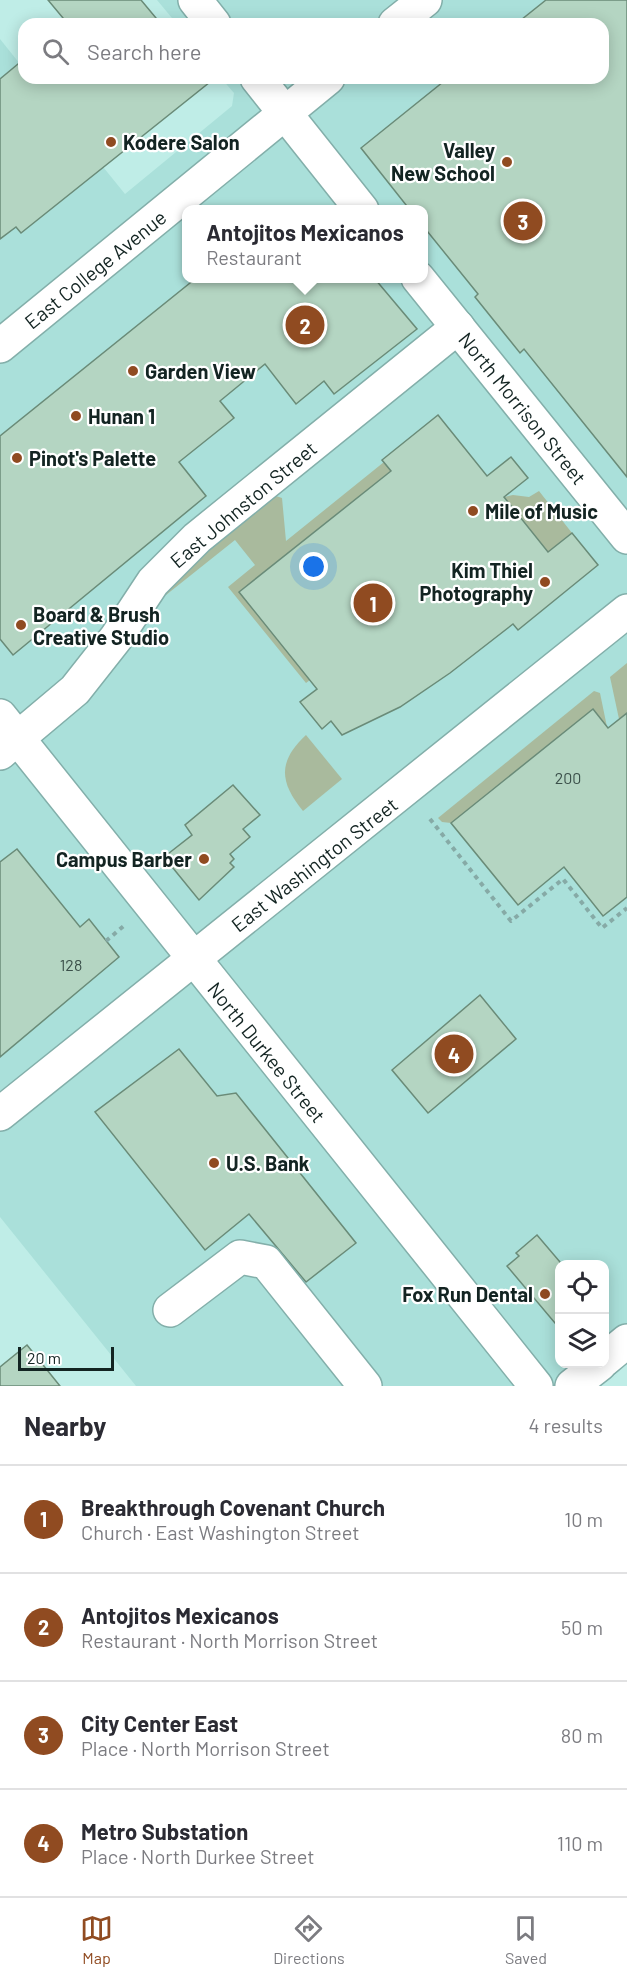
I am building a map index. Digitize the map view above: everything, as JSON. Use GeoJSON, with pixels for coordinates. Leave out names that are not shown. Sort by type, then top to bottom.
{"type":"FeatureCollection","features":[{"type":"Feature","properties":{"kind":"street"},"geometry":{"type":"LineString","coordinates":[[195,0],[209,18]]}},
{"type":"Feature","properties":{"kind":"street"},"geometry":{"type":"LineString","coordinates":[[402,18],[425,0]]}},
{"type":"Feature","properties":{"kind":"street"},"geometry":{"type":"LineString","coordinates":[[262,84],[358,205]]}},
{"type":"Feature","properties":{"kind":"street","name":"East College Avenue"},"geometry":{"type":"LineString","coordinates":[[0,346],[321,84]]}},
{"type":"Feature","properties":{"kind":"street","name":"North Morrison Street"},"geometry":{"type":"LineString","coordinates":[[421,283],[627,537]]}},
{"type":"Feature","properties":{"kind":"street","name":"East Johnston Street"},"geometry":{"type":"LineString","coordinates":[[6,736],[75,690],[116,638],[153,582],[197,538],[458,327]]}},
{"type":"Feature","properties":{"kind":"street","name":"East Washington Street"},"geometry":{"type":"LineString","coordinates":[[0,1114],[627,611]]}},
{"type":"Feature","properties":{"kind":"street","name":"North Durkee Street"},"geometry":{"type":"LineString","coordinates":[[6,736],[164,919],[193,960],[536,1386]]}},
{"type":"Feature","properties":{"kind":"street"},"geometry":{"type":"LineString","coordinates":[[170,1310],[240,1257],[266,1262],[365,1386]]}},
{"type":"Feature","properties":{"kind":"street"},"geometry":{"type":"LineString","coordinates":[[609,1356],[627,1341]]}},
{"type":"Feature","properties":{"kind":"street"},"geometry":{"type":"LineString","coordinates":[[572,1386],[595,1368]]}},
{"type":"Feature","properties":{"kind":"path"},"geometry":{"type":"LineString","coordinates":[[430,819],[511,921],[563,879],[602,928],[627,908]]}},
{"type":"Feature","properties":{"kind":"path"},"geometry":{"type":"LineString","coordinates":[[106,941],[127,924]]}},
{"type":"Feature","properties":{"kind":"shaded area"},"geometry":{"type":"Polygon","coordinates":[[[157,0],[627,0],[627,1341],[609,1357],[609,1260],[555,1260],[555,1368],[595,1368],[572,1386],[136,1386],[0,1217],[0,39],[18,62],[18,84],[36,84],[125,194],[232,106],[234,93],[226,84],[609,84],[609,18],[172,18],[157,0]]]}},
{"type":"Feature","properties":{"kind":"green space"},"geometry":{"type":"Polygon","coordinates":[[[384,462],[391,471],[239,592],[310,680],[306,683],[228,587],[255,565],[235,540],[166,595],[163,591],[194,561],[276,496],[282,498],[286,541],[384,462]]]}},
{"type":"Feature","properties":{"kind":"green space"},"geometry":{"type":"Polygon","coordinates":[[[539,491],[572,533],[548,552],[504,497],[513,495],[529,497],[539,491]]]}},
{"type":"Feature","properties":{"kind":"green space"},"geometry":{"type":"Polygon","coordinates":[[[627,663],[627,720],[619,719],[610,677],[627,663]]]}},
{"type":"Feature","properties":{"kind":"green space"},"geometry":{"type":"Polygon","coordinates":[[[594,691],[600,693],[607,727],[451,823],[442,822],[438,818],[594,691]]]}},
{"type":"Feature","properties":{"kind":"green space"},"geometry":{"type":"Polygon","coordinates":[[[306,735],[342,779],[303,811],[289,791],[285,772],[290,754],[306,735]]]}},
{"type":"Feature","properties":{"kind":"building"},"geometry":{"type":"Polygon","coordinates":[[[48,0],[141,0],[156,18],[63,18],[48,0]]]}},
{"type":"Feature","properties":{"kind":"building"},"geometry":{"type":"Polygon","coordinates":[[[546,0],[627,0],[627,477],[524,349],[520,353],[475,297],[478,294],[428,232],[428,205],[406,205],[361,148],[441,84],[609,84],[609,18],[524,18],[546,0]]]}},
{"type":"Feature","properties":{"kind":"building"},"geometry":{"type":"Polygon","coordinates":[[[18,64],[18,84],[207,84],[21,233],[16,227],[0,239],[0,79],[18,64]]]}},
{"type":"Feature","properties":{"kind":"building"},"geometry":{"type":"Polygon","coordinates":[[[190,283],[378,283],[417,329],[334,394],[324,381],[296,404],[265,364],[220,401],[234,418],[179,462],[206,496],[13,655],[0,639],[0,436],[190,283]]]}},
{"type":"Feature","properties":{"kind":"building"},"geometry":{"type":"Polygon","coordinates":[[[438,415],[487,476],[511,457],[528,478],[504,497],[548,552],[572,533],[598,565],[518,630],[513,624],[450,673],[400,707],[342,735],[331,721],[322,729],[300,702],[317,689],[239,592],[391,471],[382,460],[438,415]]]}},
{"type":"Feature","properties":{"kind":"building"},"geometry":{"type":"Polygon","coordinates":[[[593,709],[608,728],[627,713],[627,897],[603,916],[564,867],[518,905],[451,823],[593,709]]]}},
{"type":"Feature","properties":{"kind":"building"},"geometry":{"type":"Polygon","coordinates":[[[233,785],[260,815],[243,829],[250,837],[230,854],[234,859],[230,863],[234,867],[199,900],[164,857],[192,835],[185,825],[233,785]]]}},
{"type":"Feature","properties":{"kind":"building"},"geometry":{"type":"Polygon","coordinates":[[[17,849],[80,927],[89,919],[119,957],[0,1057],[0,862],[17,849]]]}},
{"type":"Feature","properties":{"kind":"building"},"geometry":{"type":"Polygon","coordinates":[[[480,995],[516,1039],[428,1113],[392,1070],[480,995]]]}},
{"type":"Feature","properties":{"kind":"building","name":"U.S. Bank"},"geometry":{"type":"Polygon","coordinates":[[[179,1049],[217,1096],[236,1093],[356,1243],[306,1282],[249,1214],[205,1250],[95,1112],[179,1049]]]}},
{"type":"Feature","properties":{"kind":"building","name":"Fox Run Dental"},"geometry":{"type":"Polygon","coordinates":[[[537,1235],[558,1260],[555,1260],[555,1323],[507,1266],[519,1256],[516,1253],[537,1235]]]}},
{"type":"Feature","properties":{"kind":"building"},"geometry":{"type":"Polygon","coordinates":[[[27,1345],[60,1386],[0,1386],[0,1367],[27,1345]]]}},
{"type":"Feature","properties":{"kind":"place","name":"Kodere Salon"},"geometry":{"type":"Point","coordinates":[111,142]}},
{"type":"Feature","properties":{"kind":"place","name":"Valley New School"},"geometry":{"type":"Point","coordinates":[507,162]}},
{"type":"Feature","properties":{"kind":"place","name":"City Center East"},"geometry":{"type":"Point","coordinates":[523,221]}},
{"type":"Feature","properties":{"kind":"place","name":"Antojitos Mexicanos"},"geometry":{"type":"Point","coordinates":[305,325]}},
{"type":"Feature","properties":{"kind":"place","name":"Garden View"},"geometry":{"type":"Point","coordinates":[133,371]}},
{"type":"Feature","properties":{"kind":"place","name":"Hunan 1"},"geometry":{"type":"Point","coordinates":[76,416]}},
{"type":"Feature","properties":{"kind":"place","name":"Pinot's Palette"},"geometry":{"type":"Point","coordinates":[17,458]}},
{"type":"Feature","properties":{"kind":"place","name":"Mile of Music"},"geometry":{"type":"Point","coordinates":[473,511]}},
{"type":"Feature","properties":{"kind":"place","name":"Kim Thiel Photography"},"geometry":{"type":"Point","coordinates":[545,582]}},
{"type":"Feature","properties":{"kind":"place","name":"Breakthrough Covenant Church"},"geometry":{"type":"Point","coordinates":[373,603]}},
{"type":"Feature","properties":{"kind":"place","name":"Board & Brush Creative Studio"},"geometry":{"type":"Point","coordinates":[21,625]}},
{"type":"Feature","properties":{"kind":"place","name":"Campus Barber"},"geometry":{"type":"Point","coordinates":[204,859]}},
{"type":"Feature","properties":{"kind":"place","name":"Metro Substation"},"geometry":{"type":"Point","coordinates":[454,1054]}},
{"type":"Feature","properties":{"kind":"place","name":"U.S. Bank"},"geometry":{"type":"Point","coordinates":[214,1163]}},
{"type":"Feature","properties":{"kind":"place","name":"Fox Run Dental"},"geometry":{"type":"Point","coordinates":[545,1294]}}]}
